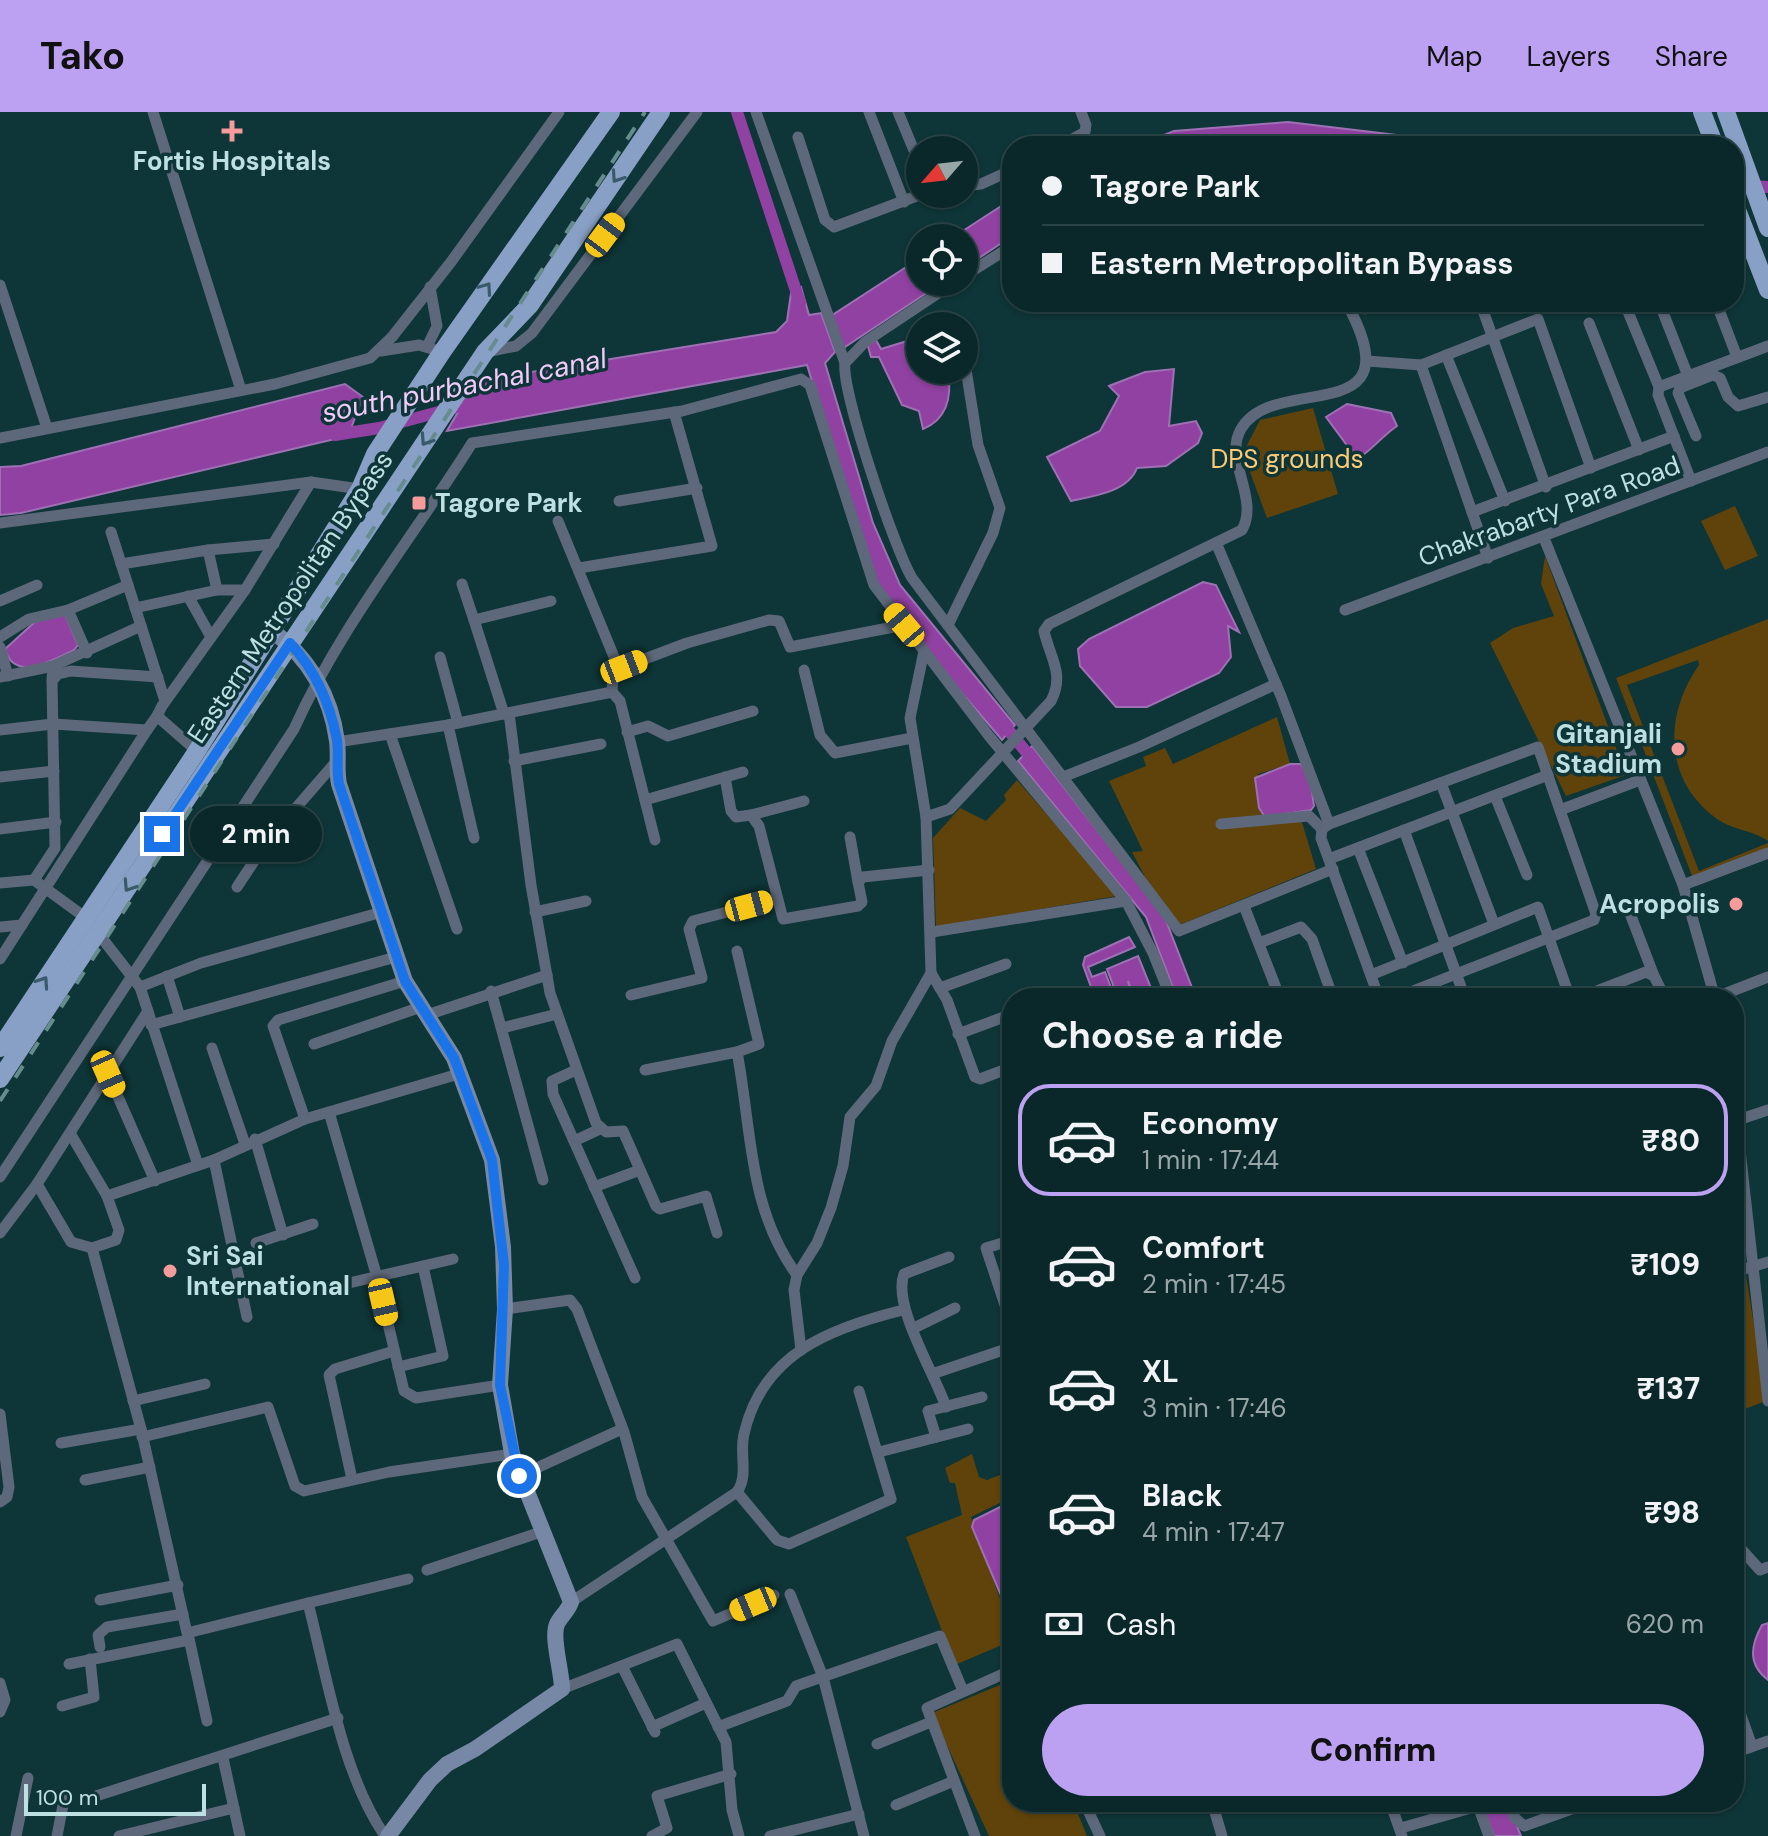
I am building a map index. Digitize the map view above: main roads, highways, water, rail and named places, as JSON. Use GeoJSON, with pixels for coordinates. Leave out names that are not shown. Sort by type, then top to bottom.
{"type":"FeatureCollection","features":[{"type":"Feature","properties":{"kind":"main road"},"geometry":{"type":"LineString","coordinates":[[0,1048],[197,751],[272,631],[360,489],[375,454],[434,350],[611,112]]}},
{"type":"Feature","properties":{"kind":"main road","name":"Eastern Metropolitan Bypass"},"geometry":{"type":"LineString","coordinates":[[0,1079],[485,352],[530,305],[661,112]]}},
{"type":"Feature","properties":{"kind":"main road"},"geometry":{"type":"LineString","coordinates":[[1702,112],[1711,136]]}},
{"type":"Feature","properties":{"kind":"main road"},"geometry":{"type":"LineString","coordinates":[[1726,112],[1734,136]]}},
{"type":"Feature","properties":{"kind":"main road"},"geometry":{"type":"LineString","coordinates":[[1744,163],[1765,220]]}},
{"type":"Feature","properties":{"kind":"main road"},"geometry":{"type":"LineString","coordinates":[[1744,227],[1768,290]]}},
{"type":"Feature","properties":{"kind":"waterway"},"geometry":{"type":"LineString","coordinates":[[737,112],[800,303]]}},
{"type":"Feature","properties":{"kind":"waterway","name":"south purbachal canal"},"geometry":{"type":"LineString","coordinates":[[1744,186],[1768,187]]}},
{"type":"Feature","properties":{"kind":"waterway","name":"south purbachal canal"},"geometry":{"type":"LineString","coordinates":[[335,435],[379,428],[476,402]]}},
{"type":"Feature","properties":{"kind":"waterway"},"geometry":{"type":"LineString","coordinates":[[1000,720],[1036,764]]}},
{"type":"Feature","properties":{"kind":"railway"},"geometry":{"type":"LineString","coordinates":[[0,1101],[645,112]]}},
{"type":"Feature","properties":{"kind":"place","name":"Fortis Hospitals"},"geometry":{"type":"Point","coordinates":[232,131]}},
{"type":"Feature","properties":{"kind":"place","name":"Tagore Park"},"geometry":{"type":"Point","coordinates":[419,503]}},
{"type":"Feature","properties":{"kind":"place","name":"Gitanjali Stadium"},"geometry":{"type":"Point","coordinates":[1678,749]}},
{"type":"Feature","properties":{"kind":"place","name":"Acropolis"},"geometry":{"type":"Point","coordinates":[1736,904]}},
{"type":"Feature","properties":{"kind":"place","name":"Sri Sai International"},"geometry":{"type":"Point","coordinates":[170,1271]}},
{"type":"Feature","properties":{"kind":"park label","name":"DPS grounds"},"geometry":{"type":"Point","coordinates":[1287,459]}}]}
